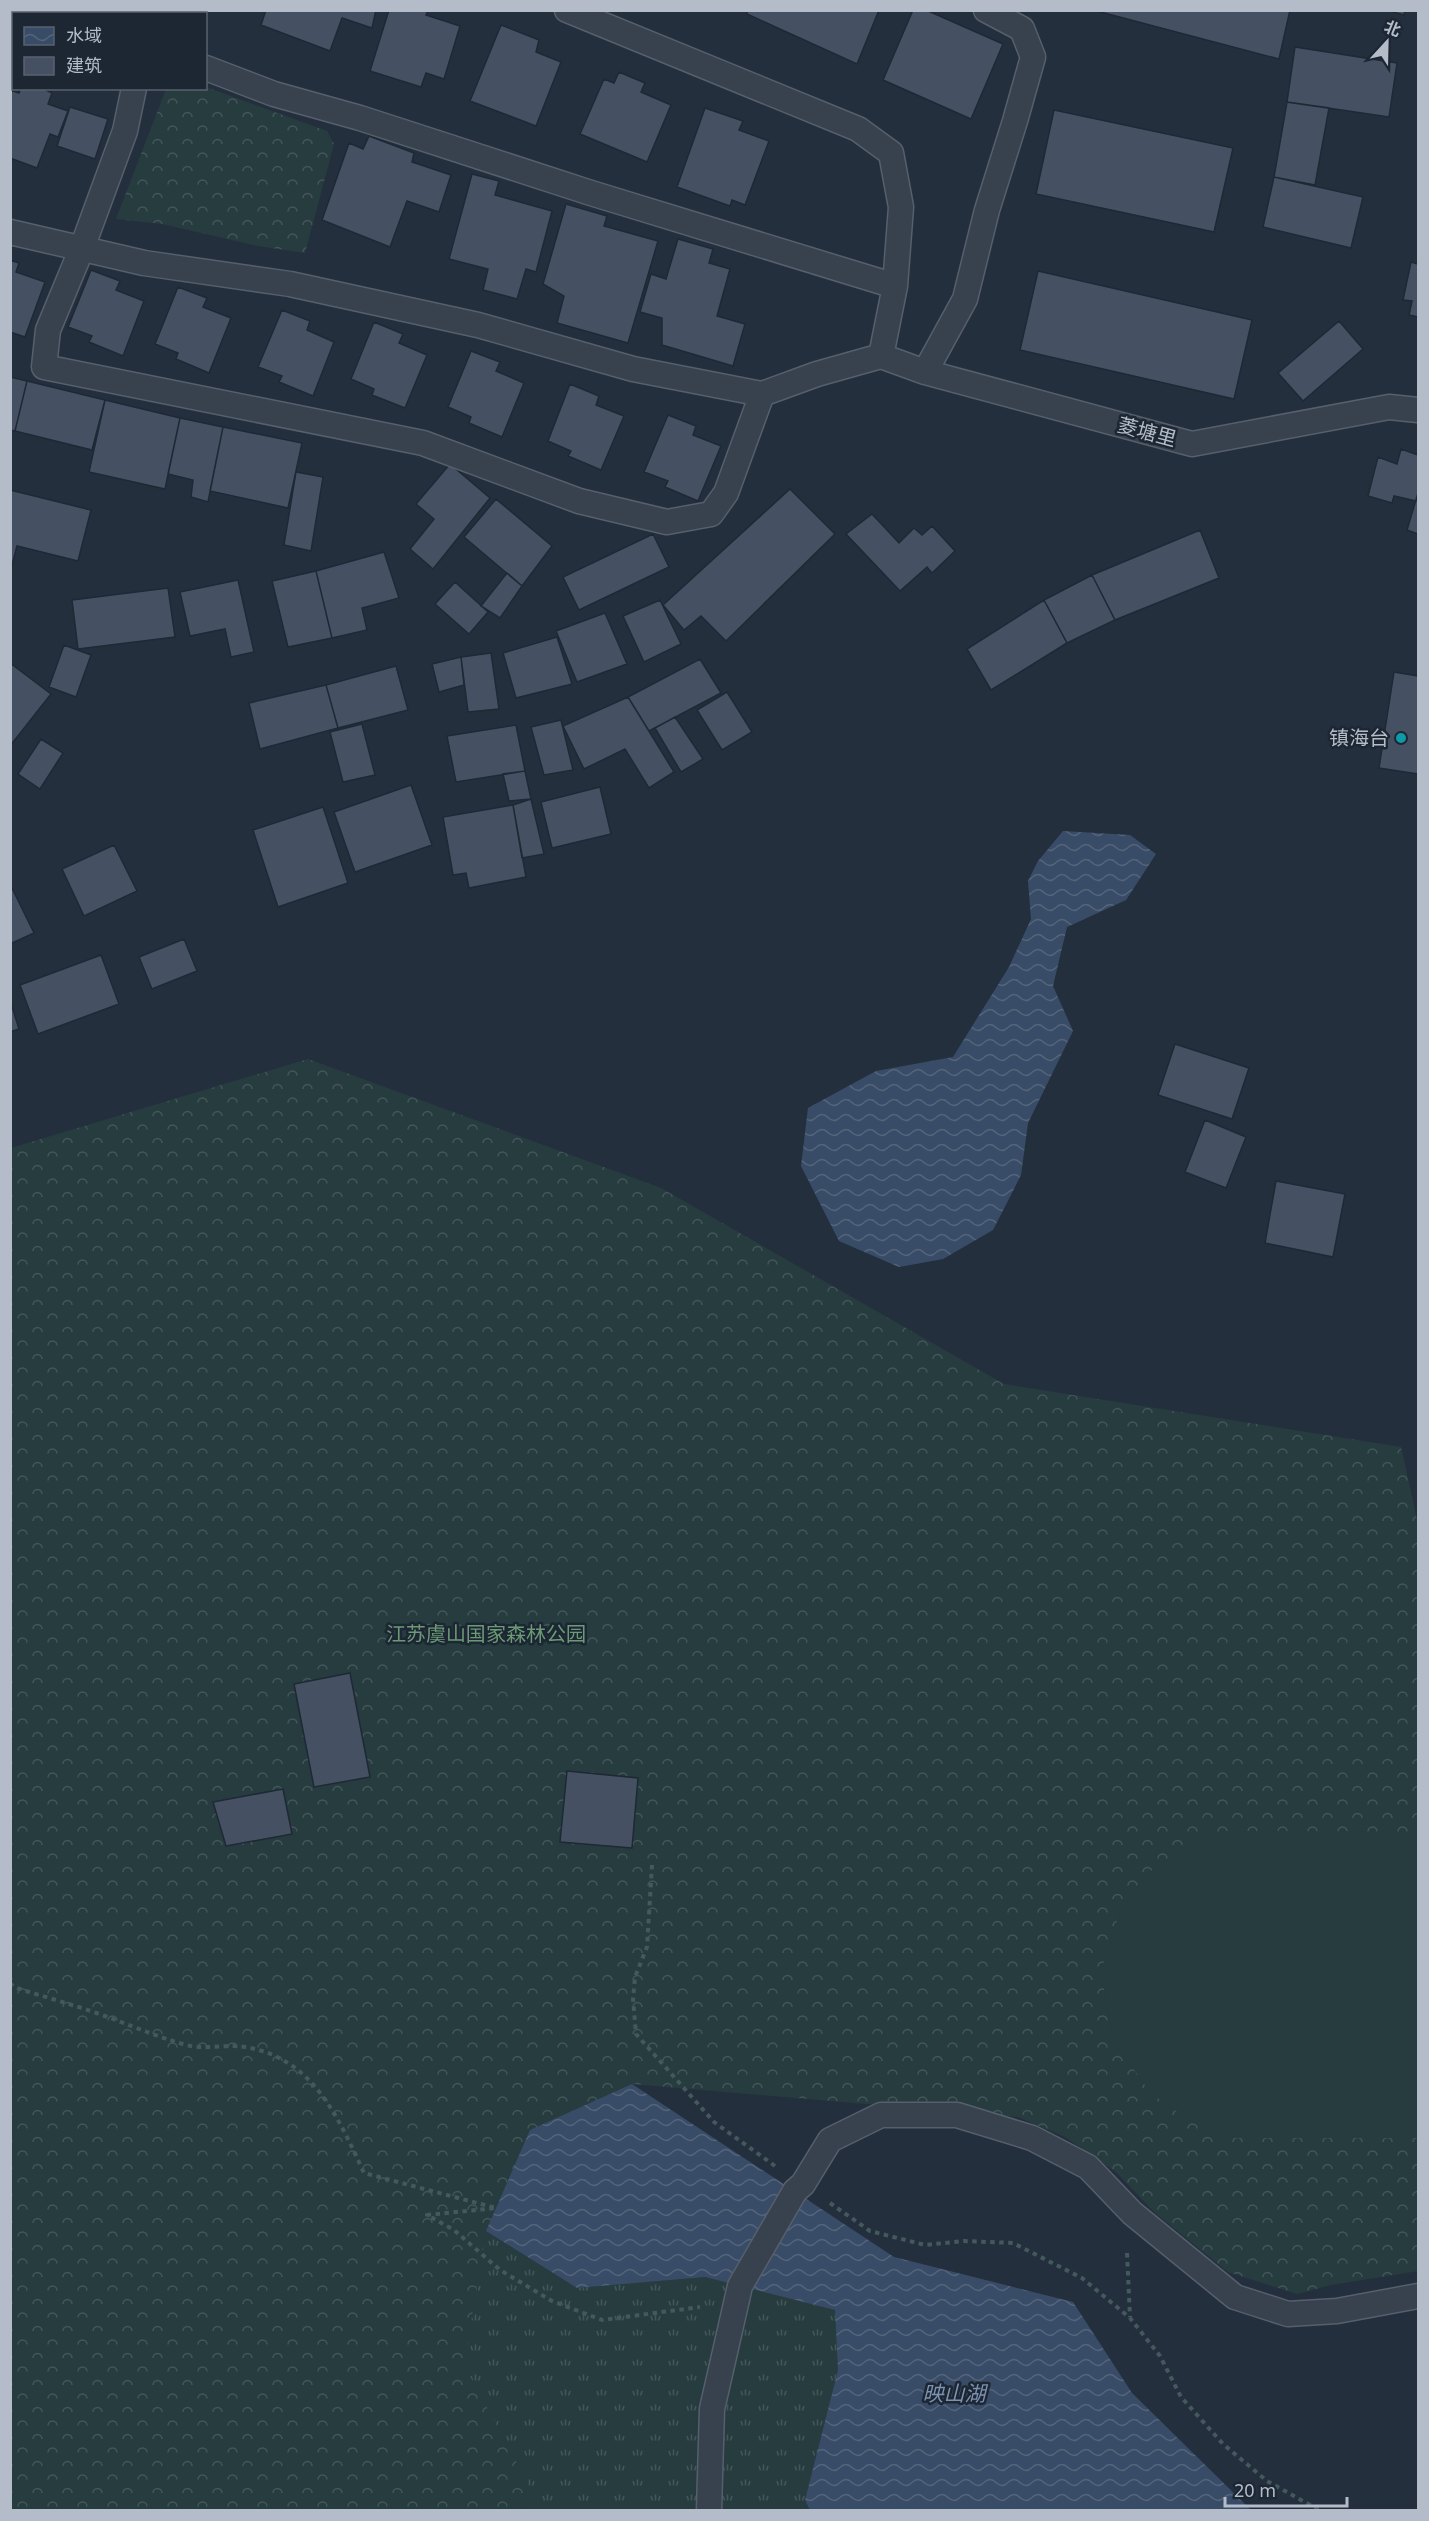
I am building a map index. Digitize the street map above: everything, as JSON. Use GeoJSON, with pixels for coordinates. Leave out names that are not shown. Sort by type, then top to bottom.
{"type":"FeatureCollection","features":[{"type":"Feature","properties":{"kind":"lane"},"geometry":{"type":"LineString","coordinates":[[10,232],[144,263],[290,284],[478,325],[633,369],[762,394],[817,374],[881,356],[895,286],[901,207],[891,153],[858,129],[567,10]]}},
{"type":"Feature","properties":{"kind":"lane"},"geometry":{"type":"LineString","coordinates":[[925,372],[965,299],[987,210],[1033,57],[1022,28],[986,10]]}},
{"type":"Feature","properties":{"kind":"lane"},"geometry":{"type":"LineString","coordinates":[[207,68],[274,94],[360,118],[591,194],[895,286]]}},
{"type":"Feature","properties":{"kind":"lane"},"geometry":{"type":"LineString","coordinates":[[134,90],[125,131],[82,248],[48,330],[44,367],[423,443],[579,501],[667,522],[711,514],[726,493],[762,394]]}},
{"type":"Feature","properties":{"kind":"lane","name":"菱塘里"},"geometry":{"type":"LineString","coordinates":[[881,356],[925,372],[1192,444],[1389,407],[1419,410]]}},
{"type":"Feature","properties":{"kind":"lane"},"geometry":{"type":"LineString","coordinates":[[709,2511],[712,2409],[740,2286],[795,2192],[803,2184],[830,2140],[881,2115],[957,2115],[1032,2138],[1088,2167],[1132,2213],[1235,2297],[1288,2314],[1337,2311],[1419,2296]]}},
{"type":"Feature","properties":{"kind":"path"},"geometry":{"type":"LineString","coordinates":[[652,1865],[647,1947],[635,1977],[636,2034],[714,2122],[870,2231],[925,2245],[964,2241],[1013,2243],[1082,2278],[1130,2318],[1160,2356],[1181,2397],[1223,2444],[1268,2481],[1319,2511]]}},
{"type":"Feature","properties":{"kind":"path"},"geometry":{"type":"LineString","coordinates":[[10,1983],[14,1987],[105,2016],[152,2035],[200,2049],[244,2047],[273,2055],[306,2075],[329,2103],[364,2172],[496,2208],[427,2215],[454,2230],[500,2270],[552,2301],[602,2320],[736,2300]]}},
{"type":"Feature","properties":{"kind":"path"},"geometry":{"type":"LineString","coordinates":[[1130,2318],[1126,2237],[1132,2213]]}},
{"type":"Feature","properties":{"kind":"green space"},"geometry":{"type":"Polygon","coordinates":[[[207,87],[327,131],[334,144],[305,253],[258,246],[162,224],[116,219],[166,90],[207,90],[207,87]]]}},
{"type":"Feature","properties":{"kind":"green space","name":"江苏虞山国家森林公园"},"geometry":{"type":"Polygon","coordinates":[[[308,1059],[661,1188],[1004,1384],[1401,1447],[1418,1524],[1418,2271],[1331,2285],[1297,2294],[1228,2272],[1154,2212],[1116,2172],[1065,2137],[1018,2117],[632,2084],[486,2231],[464,2365],[528,2483],[523,2510],[11,2510],[11,1148],[308,1059]]]}},
{"type":"Feature","properties":{"kind":"green space"},"geometry":{"type":"Polygon","coordinates":[[[1223,1831],[1418,1832],[1418,2138],[1235,2138],[1190,2121],[1151,2093],[1113,2041],[1101,1971],[1120,1912],[1148,1873],[1186,1848],[1223,1831]]]}},
{"type":"Feature","properties":{"kind":"green space"},"geometry":{"type":"Polygon","coordinates":[[[486,2231],[577,2288],[705,2277],[836,2310],[838,2370],[805,2500],[810,2510],[523,2510],[527,2483],[463,2365],[486,2231]]]}},
{"type":"Feature","properties":{"kind":"water"},"geometry":{"type":"Polygon","coordinates":[[[1063,831],[1130,835],[1156,854],[1126,900],[1067,927],[1053,986],[1073,1031],[1028,1123],[1021,1175],[993,1230],[943,1259],[899,1267],[839,1241],[801,1166],[808,1108],[876,1071],[953,1057],[1009,967],[1031,919],[1028,881],[1038,861],[1063,831]]]}},
{"type":"Feature","properties":{"kind":"water","name":"映山湖"},"geometry":{"type":"Polygon","coordinates":[[[632,2084],[894,2257],[1073,2302],[1132,2393],[1251,2510],[810,2510],[805,2500],[838,2370],[835,2310],[705,2277],[577,2288],[486,2231],[530,2130],[632,2084]]]}},
{"type":"Feature","properties":{"kind":"building"},"geometry":{"type":"Polygon","coordinates":[[[25,10],[85,10],[84,12],[24,12],[25,10]]]}},
{"type":"Feature","properties":{"kind":"building"},"geometry":{"type":"Polygon","coordinates":[[[266,10],[376,10],[372,28],[342,18],[330,51],[261,25],[266,10]]]}},
{"type":"Feature","properties":{"kind":"building"},"geometry":{"type":"Polygon","coordinates":[[[389,10],[428,10],[426,15],[460,26],[444,79],[426,73],[421,87],[370,71],[389,10]]]}},
{"type":"Feature","properties":{"kind":"building"},"geometry":{"type":"Polygon","coordinates":[[[748,10],[879,10],[857,64],[747,14],[748,10]]]}},
{"type":"Feature","properties":{"kind":"building"},"geometry":{"type":"Polygon","coordinates":[[[913,10],[926,10],[1003,44],[971,119],[883,80],[913,10]]]}},
{"type":"Feature","properties":{"kind":"building"},"geometry":{"type":"Polygon","coordinates":[[[1093,10],[1290,10],[1279,59],[1093,10]]]}},
{"type":"Feature","properties":{"kind":"building"},"geometry":{"type":"Polygon","coordinates":[[[1386,10],[1405,10],[1404,15],[1386,10]]]}},
{"type":"Feature","properties":{"kind":"building"},"geometry":{"type":"Polygon","coordinates":[[[501,25],[539,40],[536,52],[561,62],[536,126],[470,101],[501,25]]]}},
{"type":"Feature","properties":{"kind":"building"},"geometry":{"type":"Polygon","coordinates":[[[1295,47],[1397,63],[1389,117],[1287,102],[1295,47]]]}},
{"type":"Feature","properties":{"kind":"building"},"geometry":{"type":"Polygon","coordinates":[[[619,72],[645,83],[641,92],[671,105],[647,162],[580,134],[604,79],[614,83],[619,72]]]}},
{"type":"Feature","properties":{"kind":"building"},"geometry":{"type":"Polygon","coordinates":[[[10,90],[19,93],[20,90],[46,90],[52,93],[48,104],[68,111],[58,137],[50,134],[37,168],[10,158],[10,90]]]}},
{"type":"Feature","properties":{"kind":"building"},"geometry":{"type":"Polygon","coordinates":[[[1287,102],[1329,108],[1315,185],[1274,177],[1287,102]]]}},
{"type":"Feature","properties":{"kind":"building"},"geometry":{"type":"Polygon","coordinates":[[[70,107],[108,119],[95,159],[57,146],[70,107]]]}},
{"type":"Feature","properties":{"kind":"building"},"geometry":{"type":"Polygon","coordinates":[[[705,108],[743,121],[739,130],[769,141],[745,205],[732,200],[730,206],[677,187],[705,108]]]}},
{"type":"Feature","properties":{"kind":"building"},"geometry":{"type":"Polygon","coordinates":[[[1054,110],[1233,148],[1214,232],[1036,194],[1054,110]]]}},
{"type":"Feature","properties":{"kind":"building"},"geometry":{"type":"Polygon","coordinates":[[[369,136],[414,153],[412,162],[451,175],[439,212],[407,201],[390,247],[322,220],[349,143],[363,149],[369,136]]]}},
{"type":"Feature","properties":{"kind":"building"},"geometry":{"type":"Polygon","coordinates":[[[472,174],[499,181],[495,195],[552,211],[536,272],[526,269],[517,299],[483,290],[488,269],[449,259],[472,174]]]}},
{"type":"Feature","properties":{"kind":"building"},"geometry":{"type":"Polygon","coordinates":[[[1274,177],[1363,197],[1351,248],[1263,227],[1274,177]]]}},
{"type":"Feature","properties":{"kind":"building"},"geometry":{"type":"Polygon","coordinates":[[[566,204],[607,216],[604,226],[658,241],[628,343],[557,323],[564,296],[543,284],[566,204]]]}},
{"type":"Feature","properties":{"kind":"building"},"geometry":{"type":"Polygon","coordinates":[[[678,239],[713,249],[709,263],[730,269],[717,316],[745,324],[733,366],[662,345],[662,318],[640,312],[651,274],[666,279],[678,239]]]}},
{"type":"Feature","properties":{"kind":"building"},"geometry":{"type":"Polygon","coordinates":[[[10,260],[19,263],[16,272],[45,282],[25,337],[10,332],[10,260]]]}},
{"type":"Feature","properties":{"kind":"building"},"geometry":{"type":"Polygon","coordinates":[[[1411,262],[1418,264],[1418,317],[1409,315],[1412,301],[1403,300],[1411,262]]]}},
{"type":"Feature","properties":{"kind":"building"},"geometry":{"type":"Polygon","coordinates":[[[91,270],[120,281],[116,290],[144,301],[123,356],[89,342],[92,336],[68,327],[91,270]]]}},
{"type":"Feature","properties":{"kind":"building"},"geometry":{"type":"Polygon","coordinates":[[[1038,271],[1252,320],[1234,399],[1020,350],[1038,271]]]}},
{"type":"Feature","properties":{"kind":"building"},"geometry":{"type":"Polygon","coordinates":[[[178,287],[207,298],[203,307],[231,318],[209,373],[176,359],[178,353],[155,344],[178,287]]]}},
{"type":"Feature","properties":{"kind":"building"},"geometry":{"type":"Polygon","coordinates":[[[282,310],[310,321],[307,330],[334,342],[313,396],[279,382],[282,376],[258,367],[282,310]]]}},
{"type":"Feature","properties":{"kind":"building"},"geometry":{"type":"Polygon","coordinates":[[[1339,321],[1363,349],[1303,401],[1278,373],[1339,321]]]}},
{"type":"Feature","properties":{"kind":"building"},"geometry":{"type":"Polygon","coordinates":[[[374,322],[403,334],[399,343],[427,355],[405,408],[372,395],[374,389],[351,379],[374,322]]]}},
{"type":"Feature","properties":{"kind":"building"},"geometry":{"type":"Polygon","coordinates":[[[471,351],[500,362],[496,371],[524,383],[502,437],[469,423],[471,417],[448,407],[471,351]]]}},
{"type":"Feature","properties":{"kind":"building"},"geometry":{"type":"Polygon","coordinates":[[[10,377],[27,381],[15,431],[10,430],[10,377]]]}},
{"type":"Feature","properties":{"kind":"building"},"geometry":{"type":"Polygon","coordinates":[[[27,381],[105,400],[92,450],[15,431],[27,381]]]}},
{"type":"Feature","properties":{"kind":"building"},"geometry":{"type":"Polygon","coordinates":[[[570,384],[599,396],[596,405],[624,416],[601,470],[568,456],[571,451],[548,441],[570,384]]]}},
{"type":"Feature","properties":{"kind":"building"},"geometry":{"type":"Polygon","coordinates":[[[105,400],[180,418],[165,489],[89,472],[105,400]]]}},
{"type":"Feature","properties":{"kind":"building"},"geometry":{"type":"Polygon","coordinates":[[[668,415],[696,426],[693,435],[721,446],[698,501],[665,487],[668,481],[644,472],[668,415]]]}},
{"type":"Feature","properties":{"kind":"building"},"geometry":{"type":"Polygon","coordinates":[[[180,418],[223,427],[208,502],[191,497],[193,480],[168,474],[180,418]]]}},
{"type":"Feature","properties":{"kind":"building"},"geometry":{"type":"Polygon","coordinates":[[[223,427],[302,443],[288,508],[210,491],[223,427]]]}},
{"type":"Feature","properties":{"kind":"building"},"geometry":{"type":"Polygon","coordinates":[[[1401,449],[1418,455],[1416,501],[1394,496],[1392,503],[1368,496],[1378,457],[1397,464],[1401,449]]]}},
{"type":"Feature","properties":{"kind":"building"},"geometry":{"type":"Polygon","coordinates":[[[450,464],[490,498],[433,569],[410,549],[434,519],[416,504],[450,464]]]}},
{"type":"Feature","properties":{"kind":"building"},"geometry":{"type":"Polygon","coordinates":[[[296,472],[323,477],[311,551],[284,545],[296,472]]]}},
{"type":"Feature","properties":{"kind":"building"},"geometry":{"type":"Polygon","coordinates":[[[790,489],[835,534],[726,641],[701,616],[684,630],[663,605],[790,489]]]}},
{"type":"Feature","properties":{"kind":"building"},"geometry":{"type":"Polygon","coordinates":[[[10,490],[91,510],[78,561],[17,546],[10,573],[10,490]]]}},
{"type":"Feature","properties":{"kind":"building"},"geometry":{"type":"Polygon","coordinates":[[[1418,493],[1418,534],[1407,530],[1418,493]]]}},
{"type":"Feature","properties":{"kind":"building"},"geometry":{"type":"Polygon","coordinates":[[[496,499],[552,546],[522,586],[464,537],[496,499]]]}},
{"type":"Feature","properties":{"kind":"building"},"geometry":{"type":"Polygon","coordinates":[[[872,514],[899,543],[914,528],[922,535],[932,526],[955,551],[932,573],[927,567],[900,591],[846,534],[872,514]]]}},
{"type":"Feature","properties":{"kind":"building"},"geometry":{"type":"Polygon","coordinates":[[[1200,530],[1219,578],[1115,620],[1092,575],[1200,530]]]}},
{"type":"Feature","properties":{"kind":"building"},"geometry":{"type":"Polygon","coordinates":[[[653,534],[669,567],[579,610],[563,577],[653,534]]]}},
{"type":"Feature","properties":{"kind":"building"},"geometry":{"type":"Polygon","coordinates":[[[384,552],[399,598],[362,608],[367,630],[332,638],[316,571],[384,552]]]}},
{"type":"Feature","properties":{"kind":"building"},"geometry":{"type":"Polygon","coordinates":[[[316,571],[332,638],[288,647],[272,581],[316,571]]]}},
{"type":"Feature","properties":{"kind":"building"},"geometry":{"type":"Polygon","coordinates":[[[507,573],[522,586],[500,618],[481,606],[507,573]]]}},
{"type":"Feature","properties":{"kind":"building"},"geometry":{"type":"Polygon","coordinates":[[[1092,575],[1115,620],[1067,643],[1044,600],[1092,575]]]}},
{"type":"Feature","properties":{"kind":"building"},"geometry":{"type":"Polygon","coordinates":[[[238,580],[254,652],[231,657],[225,629],[190,636],[180,592],[238,580]]]}},
{"type":"Feature","properties":{"kind":"building"},"geometry":{"type":"Polygon","coordinates":[[[455,582],[488,612],[469,634],[435,604],[455,582]]]}},
{"type":"Feature","properties":{"kind":"building"},"geometry":{"type":"Polygon","coordinates":[[[168,588],[175,637],[78,649],[72,600],[168,588]]]}},
{"type":"Feature","properties":{"kind":"building"},"geometry":{"type":"Polygon","coordinates":[[[660,600],[681,644],[644,662],[623,616],[660,600]]]}},
{"type":"Feature","properties":{"kind":"building"},"geometry":{"type":"Polygon","coordinates":[[[1044,600],[1067,643],[991,690],[967,649],[1044,600]]]}},
{"type":"Feature","properties":{"kind":"building"},"geometry":{"type":"Polygon","coordinates":[[[605,613],[627,664],[577,682],[556,631],[605,613]]]}},
{"type":"Feature","properties":{"kind":"building"},"geometry":{"type":"Polygon","coordinates":[[[557,637],[572,684],[516,698],[503,653],[557,637]]]}},
{"type":"Feature","properties":{"kind":"building"},"geometry":{"type":"Polygon","coordinates":[[[64,645],[91,655],[76,697],[49,687],[64,645]]]}},
{"type":"Feature","properties":{"kind":"building"},"geometry":{"type":"Polygon","coordinates":[[[491,653],[499,709],[468,712],[461,657],[491,653]]]}},
{"type":"Feature","properties":{"kind":"building"},"geometry":{"type":"Polygon","coordinates":[[[461,657],[464,685],[439,692],[432,664],[461,657]]]}},
{"type":"Feature","properties":{"kind":"building"},"geometry":{"type":"Polygon","coordinates":[[[700,659],[721,693],[649,731],[628,697],[700,659]]]}},
{"type":"Feature","properties":{"kind":"building"},"geometry":{"type":"Polygon","coordinates":[[[10,663],[51,694],[10,746],[10,663]]]}},
{"type":"Feature","properties":{"kind":"building"},"geometry":{"type":"Polygon","coordinates":[[[396,666],[408,710],[338,728],[326,685],[396,666]]]}},
{"type":"Feature","properties":{"kind":"building","name":"镇海台"},"geometry":{"type":"Polygon","coordinates":[[[1394,672],[1418,676],[1418,774],[1379,768],[1394,672]]]}},
{"type":"Feature","properties":{"kind":"building"},"geometry":{"type":"Polygon","coordinates":[[[326,685],[338,728],[260,749],[249,703],[326,685]]]}},
{"type":"Feature","properties":{"kind":"building"},"geometry":{"type":"Polygon","coordinates":[[[727,692],[752,732],[722,750],[697,710],[727,692]]]}},
{"type":"Feature","properties":{"kind":"building"},"geometry":{"type":"Polygon","coordinates":[[[628,697],[674,772],[649,788],[625,749],[584,769],[563,726],[628,697]]]}},
{"type":"Feature","properties":{"kind":"building"},"geometry":{"type":"Polygon","coordinates":[[[675,717],[703,759],[681,772],[655,728],[675,717]]]}},
{"type":"Feature","properties":{"kind":"building"},"geometry":{"type":"Polygon","coordinates":[[[561,720],[573,770],[544,775],[531,727],[561,720]]]}},
{"type":"Feature","properties":{"kind":"building"},"geometry":{"type":"Polygon","coordinates":[[[362,724],[375,775],[343,782],[330,732],[362,724]]]}},
{"type":"Feature","properties":{"kind":"building"},"geometry":{"type":"Polygon","coordinates":[[[516,725],[525,771],[456,782],[447,736],[516,725]]]}},
{"type":"Feature","properties":{"kind":"building"},"geometry":{"type":"Polygon","coordinates":[[[41,739],[63,753],[40,789],[18,774],[41,739]]]}},
{"type":"Feature","properties":{"kind":"building"},"geometry":{"type":"Polygon","coordinates":[[[525,771],[531,799],[509,801],[503,774],[525,771]]]}},
{"type":"Feature","properties":{"kind":"building"},"geometry":{"type":"Polygon","coordinates":[[[411,785],[432,845],[355,872],[334,812],[411,785]]]}},
{"type":"Feature","properties":{"kind":"building"},"geometry":{"type":"Polygon","coordinates":[[[600,787],[611,834],[552,848],[541,802],[600,787]]]}},
{"type":"Feature","properties":{"kind":"building"},"geometry":{"type":"Polygon","coordinates":[[[531,799],[544,854],[522,858],[513,805],[531,799]]]}},
{"type":"Feature","properties":{"kind":"building"},"geometry":{"type":"Polygon","coordinates":[[[513,805],[526,877],[469,888],[466,873],[453,875],[443,817],[513,805]]]}},
{"type":"Feature","properties":{"kind":"building"},"geometry":{"type":"Polygon","coordinates":[[[323,807],[348,883],[278,907],[253,830],[323,807]]]}},
{"type":"Feature","properties":{"kind":"building"},"geometry":{"type":"Polygon","coordinates":[[[114,845],[137,891],[84,916],[62,869],[114,845]]]}},
{"type":"Feature","properties":{"kind":"building"},"geometry":{"type":"Polygon","coordinates":[[[10,884],[34,933],[10,944],[10,884]]]}},
{"type":"Feature","properties":{"kind":"building"},"geometry":{"type":"Polygon","coordinates":[[[184,939],[197,971],[152,989],[139,957],[184,939]]]}},
{"type":"Feature","properties":{"kind":"building"},"geometry":{"type":"Polygon","coordinates":[[[101,955],[119,1004],[38,1034],[20,985],[101,955]]]}},
{"type":"Feature","properties":{"kind":"building"},"geometry":{"type":"Polygon","coordinates":[[[10,1000],[19,1029],[10,1032],[10,1000]]]}},
{"type":"Feature","properties":{"kind":"building"},"geometry":{"type":"Polygon","coordinates":[[[1175,1044],[1249,1068],[1232,1119],[1158,1095],[1175,1044]]]}},
{"type":"Feature","properties":{"kind":"building"},"geometry":{"type":"Polygon","coordinates":[[[1205,1120],[1246,1137],[1226,1188],[1185,1172],[1205,1120]]]}},
{"type":"Feature","properties":{"kind":"building"},"geometry":{"type":"Polygon","coordinates":[[[1276,1181],[1345,1194],[1333,1257],[1265,1243],[1276,1181]]]}},
{"type":"Feature","properties":{"kind":"building"},"geometry":{"type":"Polygon","coordinates":[[[350,1673],[370,1777],[314,1787],[294,1684],[350,1673]]]}},
{"type":"Feature","properties":{"kind":"building"},"geometry":{"type":"Polygon","coordinates":[[[567,1771],[638,1778],[632,1848],[560,1842],[567,1771]]]}},
{"type":"Feature","properties":{"kind":"building"},"geometry":{"type":"Polygon","coordinates":[[[283,1789],[292,1834],[226,1846],[213,1802],[283,1789]]]}},
{"type":"Feature","properties":{"kind":"place","name":"镇海台"},"geometry":{"type":"Point","coordinates":[1401,738]}}]}
